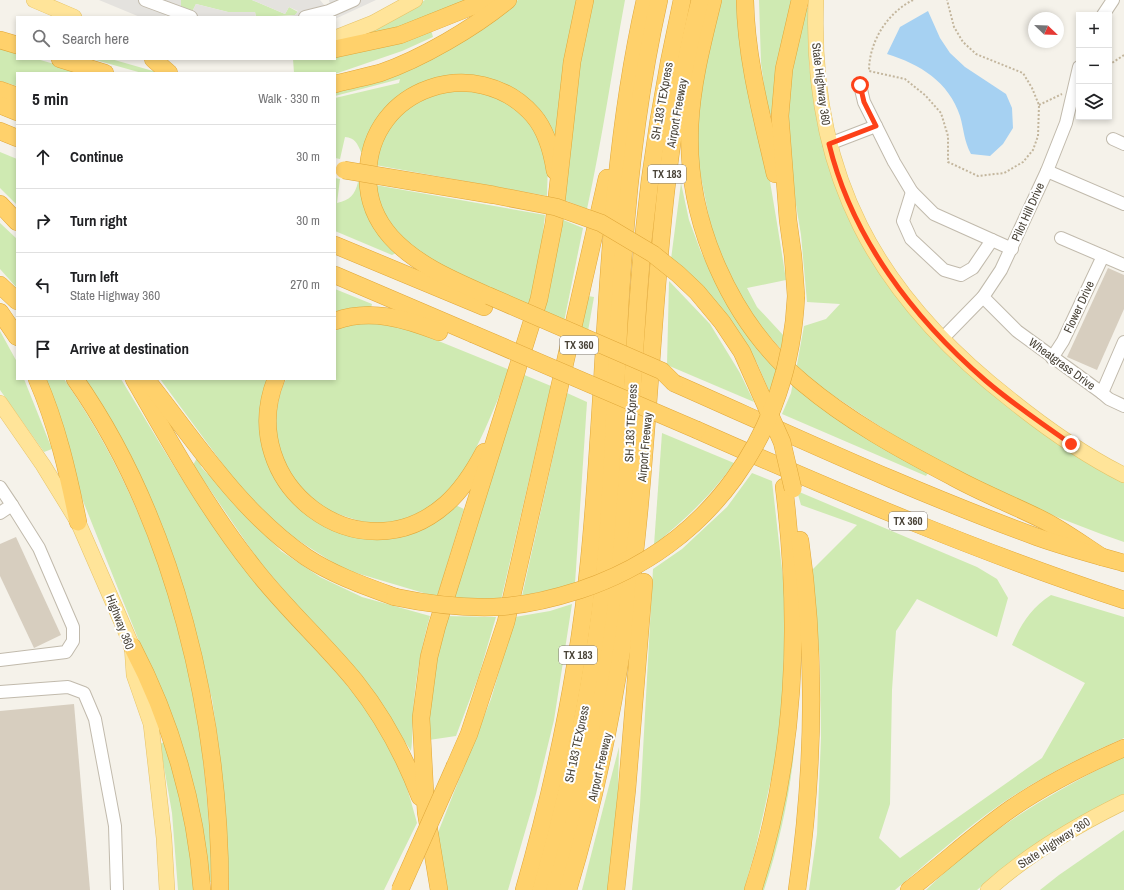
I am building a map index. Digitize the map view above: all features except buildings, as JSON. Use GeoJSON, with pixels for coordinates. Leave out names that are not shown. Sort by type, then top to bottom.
{"type":"FeatureCollection","features":[{"type":"Feature","properties":{"kind":"highway"},"geometry":{"type":"LineString","coordinates":[[336,49],[400,35],[488,0]]}},
{"type":"Feature","properties":{"kind":"highway"},"geometry":{"type":"LineString","coordinates":[[336,84],[380,72],[414,58],[467,29],[508,0]]}},
{"type":"Feature","properties":{"kind":"highway"},"geometry":{"type":"LineString","coordinates":[[439,890],[426,812],[421,718],[429,657],[539,299],[558,191],[572,62],[585,0]]}},
{"type":"Feature","properties":{"kind":"highway","name":"TX 183"},"geometry":{"type":"LineString","coordinates":[[524,890],[560,754],[581,631],[593,516],[613,212],[628,92],[645,0]]}},
{"type":"Feature","properties":{"kind":"highway","name":"SH 183 TEXpress"},"geometry":{"type":"LineString","coordinates":[[541,890],[576,752],[596,638],[610,506],[623,261],[629,187],[639,105],[659,0]]}},
{"type":"Feature","properties":{"kind":"highway","name":"SH 183 TEXpress"},"geometry":{"type":"LineString","coordinates":[[555,890],[589,760],[610,650],[624,526],[643,241],[652,163],[663,94],[682,0]]}},
{"type":"Feature","properties":{"kind":"highway","name":"Airport Freeway"},"geometry":{"type":"LineString","coordinates":[[568,890],[598,778],[617,687],[630,597],[644,454],[657,266],[666,185],[679,97],[700,0]]}},
{"type":"Feature","properties":{"kind":"highway"},"geometry":{"type":"LineString","coordinates":[[713,0],[698,60],[691,108],[690,128],[694,189],[705,234],[715,263],[752,329],[776,358],[803,383],[837,408],[913,456],[954,478],[1044,521],[1102,556]]}},
{"type":"Feature","properties":{"kind":"highway"},"geometry":{"type":"LineString","coordinates":[[745,0],[749,48],[755,84],[780,197],[788,220]]}},
{"type":"Feature","properties":{"kind":"highway"},"geometry":{"type":"LineString","coordinates":[[147,380],[234,491],[264,523],[307,557],[355,582],[395,597],[423,603],[460,607],[495,607],[528,603],[563,595],[598,584],[660,552],[711,508],[734,480],[753,452],[769,421],[782,387],[795,325],[796,296],[781,143],[780,102],[784,69],[800,0]]}},
{"type":"Feature","properties":{"kind":"highway"},"geometry":{"type":"LineString","coordinates":[[0,40],[16,45]]}},
{"type":"Feature","properties":{"kind":"highway"},"geometry":{"type":"LineString","coordinates":[[63,60],[102,72]]}},
{"type":"Feature","properties":{"kind":"highway"},"geometry":{"type":"LineString","coordinates":[[486,301],[407,253],[390,237],[380,221],[367,191],[370,154],[383,123],[394,109],[408,98],[441,84],[460,82],[493,88],[506,93],[534,116],[542,129],[551,149],[558,191]]}},
{"type":"Feature","properties":{"kind":"highway"},"geometry":{"type":"LineString","coordinates":[[0,90],[16,96]]}},
{"type":"Feature","properties":{"kind":"highway"},"geometry":{"type":"LineString","coordinates":[[400,890],[455,766],[477,712],[506,622],[628,92]]}},
{"type":"Feature","properties":{"kind":"highway"},"geometry":{"type":"LineString","coordinates":[[0,105],[16,112]]}},
{"type":"Feature","properties":{"kind":"highway"},"geometry":{"type":"LineString","coordinates":[[0,131],[16,138]]}},
{"type":"Feature","properties":{"kind":"highway"},"geometry":{"type":"LineString","coordinates":[[339,169],[556,207],[586,217],[626,236],[653,254],[678,274],[697,292],[722,322],[748,364],[782,442],[793,489],[797,557],[791,704],[777,798],[768,842],[753,890]]}},
{"type":"Feature","properties":{"kind":"highway"},"geometry":{"type":"LineString","coordinates":[[0,204],[16,221]]}},
{"type":"Feature","properties":{"kind":"highway","name":"TX 360"},"geometry":{"type":"LineString","coordinates":[[336,246],[486,301],[798,439],[942,500],[1038,537],[1124,563]]}},
{"type":"Feature","properties":{"kind":"highway","name":"TX 360"},"geometry":{"type":"LineString","coordinates":[[336,275],[471,339],[546,366],[927,529],[1005,559],[1124,600]]}},
{"type":"Feature","properties":{"kind":"highway"},"geometry":{"type":"LineString","coordinates":[[0,285],[16,300]]}},
{"type":"Feature","properties":{"kind":"highway"},"geometry":{"type":"LineString","coordinates":[[0,312],[16,336]]}},
{"type":"Feature","properties":{"kind":"highway"},"geometry":{"type":"LineString","coordinates":[[336,321],[355,315],[370,314],[404,319],[471,339]]}},
{"type":"Feature","properties":{"kind":"highway"},"geometry":{"type":"LineString","coordinates":[[37,380],[52,419],[65,462],[78,522]]}},
{"type":"Feature","properties":{"kind":"highway"},"geometry":{"type":"LineString","coordinates":[[76,380],[112,440],[136,487],[176,590],[202,695],[218,833],[220,890]]}},
{"type":"Feature","properties":{"kind":"highway"},"geometry":{"type":"LineString","coordinates":[[135,380],[174,449],[254,568],[354,680],[378,712],[408,766],[426,812]]}},
{"type":"Feature","properties":{"kind":"highway"},"geometry":{"type":"LineString","coordinates":[[276,380],[269,401],[267,428],[269,442],[278,469],[300,499],[314,511],[329,520],[363,531],[391,530],[406,526],[426,518],[445,505],[461,490],[476,467],[504,410]]}},
{"type":"Feature","properties":{"kind":"highway"},"geometry":{"type":"LineString","coordinates":[[616,890],[627,789],[640,613],[648,538],[644,454]]}},
{"type":"Feature","properties":{"kind":"highway"},"geometry":{"type":"LineString","coordinates":[[797,557],[810,638],[812,735],[804,841],[797,890]]}},
{"type":"Feature","properties":{"kind":"highway"},"geometry":{"type":"LineString","coordinates":[[132,646],[143,666],[168,732],[184,784],[193,820],[202,890]]}},
{"type":"Feature","properties":{"kind":"highway"},"geometry":{"type":"LineString","coordinates":[[909,890],[921,884],[968,841],[1012,808],[1061,778],[1124,748]]}},
{"type":"Feature","properties":{"kind":"main road"},"geometry":{"type":"LineString","coordinates":[[34,0],[72,16]]}},
{"type":"Feature","properties":{"kind":"main road"},"geometry":{"type":"LineString","coordinates":[[336,38],[373,23],[415,0]]}},
{"type":"Feature","properties":{"kind":"main road","name":"State Highway 360"},"geometry":{"type":"LineString","coordinates":[[816,0],[815,33],[821,108],[829,144],[833,160],[853,212],[877,259],[909,304],[942,339],[985,380],[1027,413],[1071,444],[1124,475]]}},
{"type":"Feature","properties":{"kind":"main road","name":"Highway 360"},"geometry":{"type":"LineString","coordinates":[[0,403],[43,465],[78,522],[132,646],[134,674],[151,724],[164,838],[167,890]]}},
{"type":"Feature","properties":{"kind":"main road","name":"State Highway 360"},"geometry":{"type":"LineString","coordinates":[[988,890],[1024,861],[1093,818],[1124,802]]}},
{"type":"Feature","properties":{"kind":"street"},"geometry":{"type":"LineString","coordinates":[[146,0],[171,5],[189,16]]}},
{"type":"Feature","properties":{"kind":"street"},"geometry":{"type":"LineString","coordinates":[[308,16],[354,0]]}},
{"type":"Feature","properties":{"kind":"street"},"geometry":{"type":"LineString","coordinates":[[815,33],[823,0]]}},
{"type":"Feature","properties":{"kind":"street"},"geometry":{"type":"LineString","coordinates":[[1105,12],[1113,0]]}},
{"type":"Feature","properties":{"kind":"street","name":"Pilot Hill Drive"},"geometry":{"type":"LineString","coordinates":[[942,339],[983,297],[1001,270],[1012,249],[1047,171],[1066,123],[1076,80]]}},
{"type":"Feature","properties":{"kind":"street"},"geometry":{"type":"LineString","coordinates":[[860,85],[864,102],[894,162],[912,192],[934,214],[1012,249]]}},
{"type":"Feature","properties":{"kind":"street"},"geometry":{"type":"LineString","coordinates":[[829,144],[876,126]]}},
{"type":"Feature","properties":{"kind":"street"},"geometry":{"type":"LineString","coordinates":[[1047,171],[1124,204]]}},
{"type":"Feature","properties":{"kind":"street"},"geometry":{"type":"LineString","coordinates":[[912,192],[903,221],[911,239],[944,270],[961,275],[973,268],[992,240]]}},
{"type":"Feature","properties":{"kind":"street"},"geometry":{"type":"LineString","coordinates":[[1061,238],[1124,265]]}},
{"type":"Feature","properties":{"kind":"street","name":"Flower Drive"},"geometry":{"type":"LineString","coordinates":[[1052,358],[1063,341],[1103,256]]}},
{"type":"Feature","properties":{"kind":"street","name":"Wheatgrass Drive"},"geometry":{"type":"LineString","coordinates":[[983,297],[1017,331],[1102,393],[1124,342]]}},
{"type":"Feature","properties":{"kind":"street"},"geometry":{"type":"LineString","coordinates":[[1102,393],[1109,399],[1124,406]]}},
{"type":"Feature","properties":{"kind":"street"},"geometry":{"type":"LineString","coordinates":[[0,487],[39,548],[68,614],[74,634],[71,647],[66,652],[0,660]]}},
{"type":"Feature","properties":{"kind":"street"},"geometry":{"type":"LineString","coordinates":[[0,512],[12,505]]}},
{"type":"Feature","properties":{"kind":"street"},"geometry":{"type":"LineString","coordinates":[[0,692],[68,687],[84,694],[95,719],[115,826],[117,890]]}},
{"type":"Feature","properties":{"kind":"path"},"geometry":{"type":"LineString","coordinates":[[913,0],[902,6],[885,24],[874,42],[869,71],[905,79],[925,95],[941,112],[948,136],[948,162],[978,176],[1004,173],[1023,162],[1033,150],[1038,136],[1039,106],[1032,88],[1023,73],[976,54],[963,42],[954,27],[947,0]]}},
{"type":"Feature","properties":{"kind":"path"},"geometry":{"type":"LineString","coordinates":[[1112,63],[1124,55]]}},
{"type":"Feature","properties":{"kind":"path"},"geometry":{"type":"LineString","coordinates":[[1039,106],[1066,92]]}},
{"type":"Feature","properties":{"kind":"green space"},"geometry":{"type":"Polygon","coordinates":[[[181,0],[252,0],[285,14],[289,7],[298,12],[295,15],[256,16],[255,12],[228,12],[196,4],[192,12],[181,6],[181,0]]]}},
{"type":"Feature","properties":{"kind":"green space"},"geometry":{"type":"Polygon","coordinates":[[[425,0],[471,0],[430,19],[372,35],[370,32],[415,7],[425,0]]]}},
{"type":"Feature","properties":{"kind":"green space"},"geometry":{"type":"Polygon","coordinates":[[[518,0],[578,0],[556,144],[532,106],[436,80],[365,152],[361,152],[353,140],[345,137],[340,159],[336,158],[336,98],[399,83],[400,79],[336,96],[336,89],[489,23],[518,0]]]}},
{"type":"Feature","properties":{"kind":"green space"},"geometry":{"type":"Polygon","coordinates":[[[591,0],[625,0],[587,209],[564,200],[569,129],[591,0]]]}},
{"type":"Feature","properties":{"kind":"green space"},"geometry":{"type":"Polygon","coordinates":[[[719,0],[738,0],[786,280],[747,288],[757,307],[784,336],[781,349],[765,332],[745,303],[729,273],[712,233],[699,167],[697,129],[702,79],[719,0]]]}},
{"type":"Feature","properties":{"kind":"green space"},"geometry":{"type":"Polygon","coordinates":[[[759,0],[796,0],[775,114],[768,115],[761,63],[759,0]]]}},
{"type":"Feature","properties":{"kind":"green space"},"geometry":{"type":"Polygon","coordinates":[[[805,8],[809,8],[809,66],[817,116],[880,274],[909,313],[940,347],[982,385],[1013,410],[1124,482],[1124,542],[1074,524],[952,469],[895,436],[796,370],[804,326],[826,319],[840,304],[807,302],[801,235],[792,181],[788,106],[791,68],[805,8]]]}},
{"type":"Feature","properties":{"kind":"green space"},"geometry":{"type":"Polygon","coordinates":[[[431,30],[433,37],[402,51],[336,74],[336,72],[294,72],[293,60],[336,60],[336,53],[431,30]]]}},
{"type":"Feature","properties":{"kind":"green space"},"geometry":{"type":"Polygon","coordinates":[[[0,47],[16,53],[16,60],[40,60],[82,72],[16,72],[16,86],[0,81],[0,47]]]}},
{"type":"Feature","properties":{"kind":"green space"},"geometry":{"type":"Polygon","coordinates":[[[96,60],[114,60],[156,72],[138,72],[96,60]]]}},
{"type":"Feature","properties":{"kind":"green space"},"geometry":{"type":"Polygon","coordinates":[[[474,90],[511,104],[535,128],[548,162],[547,196],[375,165],[386,130],[407,108],[438,92],[474,90]]]}},
{"type":"Feature","properties":{"kind":"green space"},"geometry":{"type":"Polygon","coordinates":[[[0,152],[16,159],[16,204],[0,188],[0,152]]]}},
{"type":"Feature","properties":{"kind":"green space"},"geometry":{"type":"Polygon","coordinates":[[[336,178],[340,179],[337,203],[349,198],[353,194],[358,182],[362,183],[396,253],[392,255],[336,231],[336,178]]]}},
{"type":"Feature","properties":{"kind":"green space"},"geometry":{"type":"Polygon","coordinates":[[[681,183],[689,220],[701,252],[722,295],[779,365],[770,393],[757,363],[738,332],[671,259],[681,183]]]}},
{"type":"Feature","properties":{"kind":"green space"},"geometry":{"type":"Polygon","coordinates":[[[375,185],[545,215],[542,242],[529,306],[466,279],[422,254],[403,239],[389,222],[379,203],[375,185]]]}},
{"type":"Feature","properties":{"kind":"green space"},"geometry":{"type":"Polygon","coordinates":[[[561,219],[583,228],[564,322],[542,312],[561,219]]]}},
{"type":"Feature","properties":{"kind":"green space"},"geometry":{"type":"Polygon","coordinates":[[[0,223],[16,238],[16,287],[0,269],[0,223]]]}},
{"type":"Feature","properties":{"kind":"green space"},"geometry":{"type":"Polygon","coordinates":[[[669,281],[710,324],[740,373],[754,402],[667,365],[669,281]]]}},
{"type":"Feature","properties":{"kind":"green space"},"geometry":{"type":"Polygon","coordinates":[[[336,289],[372,304],[371,308],[336,315],[336,289]]]}},
{"type":"Feature","properties":{"kind":"green space"},"geometry":{"type":"Polygon","coordinates":[[[588,296],[594,297],[588,331],[581,328],[588,296]]]}},
{"type":"Feature","properties":{"kind":"green space"},"geometry":{"type":"Polygon","coordinates":[[[373,323],[409,329],[510,370],[480,440],[471,458],[451,489],[440,500],[420,512],[404,519],[389,523],[377,524],[356,520],[331,512],[316,503],[295,480],[286,467],[280,451],[276,430],[276,420],[279,398],[286,380],[336,380],[336,330],[346,325],[373,323]]]}},
{"type":"Feature","properties":{"kind":"green space"},"geometry":{"type":"Polygon","coordinates":[[[0,331],[16,360],[16,380],[24,380],[52,449],[44,452],[0,390],[0,331]]]}},
{"type":"Feature","properties":{"kind":"green space"},"geometry":{"type":"Polygon","coordinates":[[[522,374],[551,386],[501,600],[451,598],[522,374]]]}},
{"type":"Feature","properties":{"kind":"green space"},"geometry":{"type":"Polygon","coordinates":[[[43,380],[65,380],[88,415],[129,493],[162,574],[186,658],[195,701],[206,791],[213,881],[208,883],[141,646],[83,501],[43,380]]]}},
{"type":"Feature","properties":{"kind":"green space"},"geometry":{"type":"Polygon","coordinates":[[[85,380],[122,380],[184,482],[235,557],[272,602],[349,687],[382,733],[402,774],[417,823],[384,890],[229,890],[218,741],[212,699],[173,555],[130,456],[85,380]]]}},
{"type":"Feature","properties":{"kind":"green space"},"geometry":{"type":"Polygon","coordinates":[[[161,380],[269,380],[262,409],[260,431],[265,456],[272,472],[293,502],[306,514],[337,532],[360,535],[377,528],[453,504],[464,509],[437,597],[343,569],[293,537],[247,497],[161,380]]]}},
{"type":"Feature","properties":{"kind":"green space"},"geometry":{"type":"Polygon","coordinates":[[[793,382],[929,471],[926,476],[782,414],[791,393],[793,382]]]}},
{"type":"Feature","properties":{"kind":"green space"},"geometry":{"type":"Polygon","coordinates":[[[567,393],[587,402],[575,584],[522,596],[567,393]]]}},
{"type":"Feature","properties":{"kind":"green space"},"geometry":{"type":"Polygon","coordinates":[[[662,433],[734,463],[697,507],[654,545],[662,433]]]}},
{"type":"Feature","properties":{"kind":"green space"},"geometry":{"type":"Polygon","coordinates":[[[197,458],[202,468],[281,551],[320,577],[362,597],[430,616],[421,652],[417,677],[411,751],[378,700],[259,561],[193,465],[197,458]]]}},
{"type":"Feature","properties":{"kind":"green space"},"geometry":{"type":"Polygon","coordinates":[[[752,473],[772,481],[786,604],[781,735],[755,851],[744,890],[632,890],[640,805],[653,569],[682,549],[727,507],[752,473]]]}},
{"type":"Feature","properties":{"kind":"green space"},"geometry":{"type":"Polygon","coordinates":[[[797,491],[977,567],[997,579],[1008,598],[997,637],[917,599],[896,631],[892,690],[890,804],[879,838],[900,858],[1042,758],[1085,683],[1012,645],[1023,623],[1032,611],[1051,595],[1124,617],[1124,738],[1053,772],[1019,792],[963,832],[895,890],[809,890],[817,834],[821,738],[820,659],[811,571],[857,525],[801,505],[797,491]]]}},
{"type":"Feature","properties":{"kind":"green space"},"geometry":{"type":"Polygon","coordinates":[[[572,604],[554,720],[536,794],[508,890],[447,890],[437,835],[491,699],[515,617],[550,611],[572,604]]]}},
{"type":"Feature","properties":{"kind":"green space"},"geometry":{"type":"Polygon","coordinates":[[[444,616],[496,617],[479,675],[456,736],[429,740],[424,721],[444,616]]]}},
{"type":"Feature","properties":{"kind":"green space"},"geometry":{"type":"Polygon","coordinates":[[[795,740],[788,797],[780,834],[764,890],[761,890],[795,740]]]}},
{"type":"Feature","properties":{"kind":"green space"},"geometry":{"type":"Polygon","coordinates":[[[164,742],[178,780],[197,890],[178,890],[172,813],[160,744],[164,742]]]}},
{"type":"Feature","properties":{"kind":"green space"},"geometry":{"type":"Polygon","coordinates":[[[619,747],[618,792],[609,890],[582,890],[619,747]]]}},
{"type":"Feature","properties":{"kind":"green space"},"geometry":{"type":"Polygon","coordinates":[[[1124,757],[1124,795],[1011,862],[977,890],[926,890],[963,856],[987,837],[1025,811],[1083,777],[1124,757]]]}},
{"type":"Feature","properties":{"kind":"green space"},"geometry":{"type":"Polygon","coordinates":[[[1124,830],[1124,890],[1040,890],[1059,875],[1124,830]]]}},
{"type":"Feature","properties":{"kind":"shaded area"},"geometry":{"type":"Polygon","coordinates":[[[99,0],[181,0],[181,6],[192,12],[196,4],[228,12],[255,12],[256,16],[166,15],[138,16],[99,0]]]}},
{"type":"Feature","properties":{"kind":"shaded area"},"geometry":{"type":"Polygon","coordinates":[[[252,0],[320,0],[325,6],[330,5],[329,0],[376,0],[336,19],[336,16],[289,16],[295,15],[298,11],[289,7],[285,14],[252,0]]]}},
{"type":"Feature","properties":{"kind":"water"},"geometry":{"type":"Polygon","coordinates":[[[928,11],[940,38],[950,53],[965,67],[1006,94],[1012,108],[1013,128],[1003,144],[990,156],[971,154],[965,140],[960,116],[955,104],[949,93],[941,84],[922,69],[887,54],[900,27],[928,11]]]}},
{"type":"Feature","properties":{"kind":"route"},"geometry":{"type":"LineString","coordinates":[[860,85],[864,102],[876,126],[829,144],[833,160],[853,212],[877,259],[909,304],[942,339],[985,380],[1027,413],[1071,444]]}}]}
